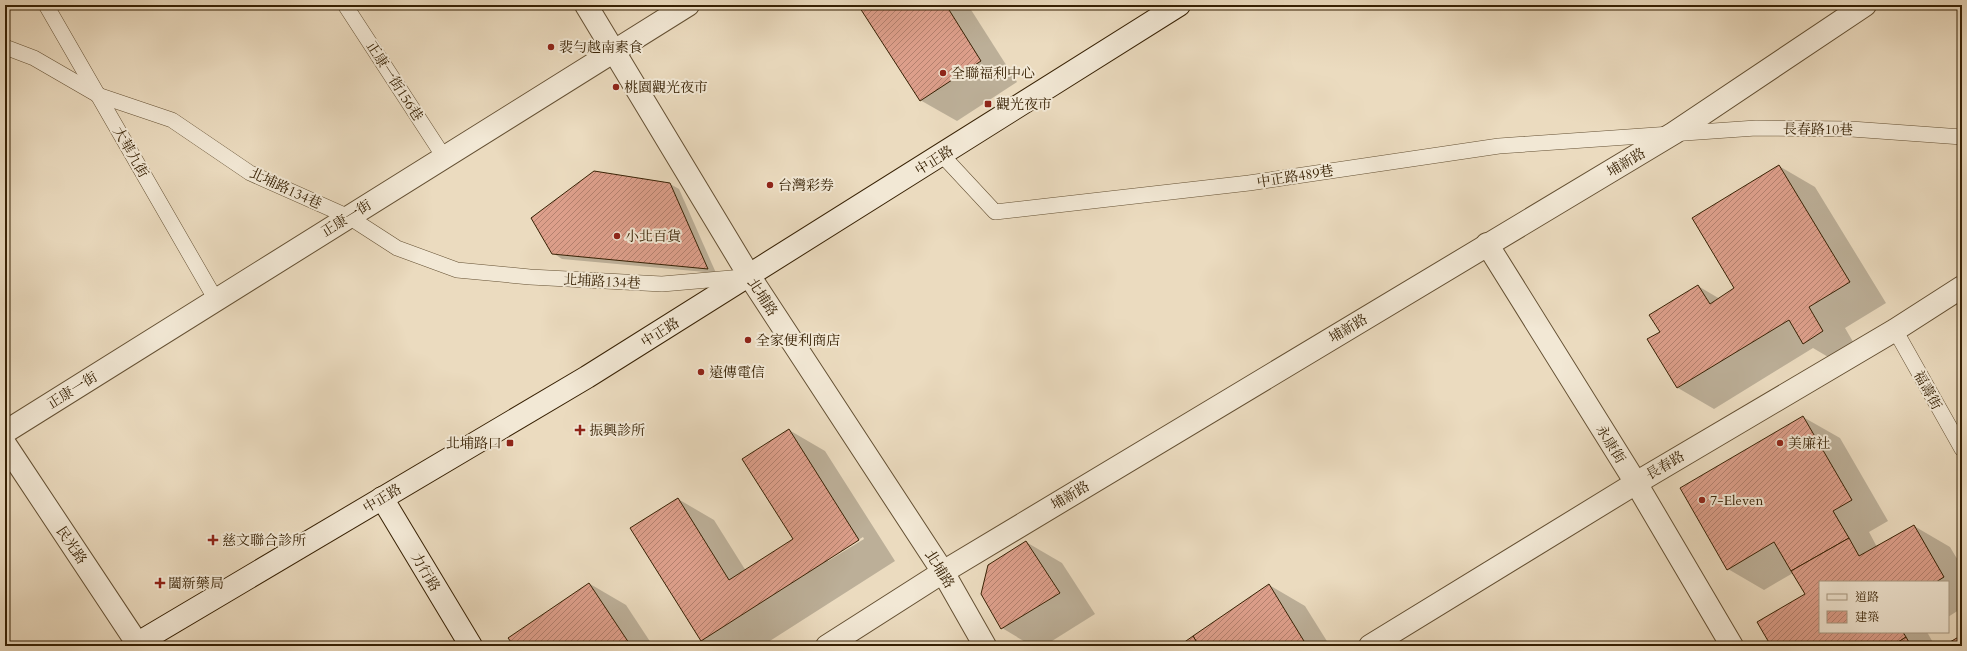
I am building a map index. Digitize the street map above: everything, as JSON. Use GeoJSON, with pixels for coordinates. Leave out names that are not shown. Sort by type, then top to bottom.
{"type":"FeatureCollection","features":[{"type":"Feature","properties":{"kind":"street","name":"北埔路"},"geometry":{"type":"LineString","coordinates":[[586,5],[750,277],[943,572],[985,646]]}},
{"type":"Feature","properties":{"kind":"street","name":"正康一街"},"geometry":{"type":"LineString","coordinates":[[5,432],[688,5]]}},
{"type":"Feature","properties":{"kind":"street","name":"中正路"},"geometry":{"type":"LineString","coordinates":[[136,645],[587,377],[750,277],[1179,5]]}},
{"type":"Feature","properties":{"kind":"street","name":"埔新路"},"geometry":{"type":"LineString","coordinates":[[827,646],[943,572],[1674,133],[1865,5]]}},
{"type":"Feature","properties":{"kind":"street","name":"永康街"},"geometry":{"type":"LineString","coordinates":[[1487,244],[1636,483],[1732,646]]}},
{"type":"Feature","properties":{"kind":"street","name":"長春路"},"geometry":{"type":"LineString","coordinates":[[1370,646],[1636,483],[1895,330],[1962,287]]}},
{"type":"Feature","properties":{"kind":"street","name":"民光路"},"geometry":{"type":"LineString","coordinates":[[5,444],[136,645]]}},
{"type":"Feature","properties":{"kind":"street","name":"力行路"},"geometry":{"type":"LineString","coordinates":[[382,498],[471,646]]}},
{"type":"Feature","properties":{"kind":"lane","name":"大華九街"},"geometry":{"type":"LineString","coordinates":[[46,5],[216,300]]}},
{"type":"Feature","properties":{"kind":"lane","name":"正康一街156巷"},"geometry":{"type":"LineString","coordinates":[[345,5],[444,157]]}},
{"type":"Feature","properties":{"kind":"lane","name":"北埔路134巷"},"geometry":{"type":"LineString","coordinates":[[5,46],[34,58],[98,95],[172,120],[250,173],[349,217],[397,248],[457,270],[530,277],[662,284],[750,277]]}},
{"type":"Feature","properties":{"kind":"lane","name":"長春路10巷"},"geometry":{"type":"LineString","coordinates":[[1674,133],[1756,128],[1851,129],[1962,137]]}},
{"type":"Feature","properties":{"kind":"lane","name":"中正路489巷"},"geometry":{"type":"LineString","coordinates":[[942,155],[995,212],[1249,183],[1499,146],[1674,133]]}},
{"type":"Feature","properties":{"kind":"lane","name":"福壽街"},"geometry":{"type":"LineString","coordinates":[[1895,330],[1962,449]]}},
{"type":"Feature","properties":{"kind":"building"},"geometry":{"type":"Polygon","coordinates":[[[858,5],[946,5],[981,61],[920,101],[858,5]]]}},
{"type":"Feature","properties":{"kind":"building"},"geometry":{"type":"Polygon","coordinates":[[[1779,165],[1850,282],[1809,307],[1823,331],[1803,344],[1789,320],[1677,388],[1647,339],[1660,332],[1649,315],[1698,285],[1710,304],[1734,288],[1692,218],[1779,165]]]}},
{"type":"Feature","properties":{"kind":"building","name":"小北百貨"},"geometry":{"type":"Polygon","coordinates":[[[594,171],[670,183],[708,269],[552,254],[531,218],[594,171]]]}},
{"type":"Feature","properties":{"kind":"building"},"geometry":{"type":"Polygon","coordinates":[[[1803,416],[1852,500],[1833,511],[1849,538],[1791,571],[1774,542],[1727,570],[1680,488],[1803,416]]]}},
{"type":"Feature","properties":{"kind":"building"},"geometry":{"type":"Polygon","coordinates":[[[789,429],[859,540],[701,641],[630,528],[678,498],[729,580],[793,539],[742,459],[789,429]]]}},
{"type":"Feature","properties":{"kind":"building"},"geometry":{"type":"Polygon","coordinates":[[[1914,525],[1944,577],[1938,581],[1819,581],[1819,633],[1904,633],[1906,637],[1892,646],[1835,646],[1833,643],[1828,646],[1771,646],[1757,622],[1805,594],[1791,571],[1849,538],[1859,556],[1914,525]]]}},
{"type":"Feature","properties":{"kind":"building"},"geometry":{"type":"Polygon","coordinates":[[[1026,541],[1060,593],[1001,629],[981,594],[988,565],[1026,541]]]}},
{"type":"Feature","properties":{"kind":"building"},"geometry":{"type":"Polygon","coordinates":[[[589,583],[631,646],[514,646],[508,638],[589,583]]]}},
{"type":"Feature","properties":{"kind":"building"},"geometry":{"type":"Polygon","coordinates":[[[1269,584],[1307,646],[1199,646],[1193,636],[1269,584]]]}},
{"type":"Feature","properties":{"kind":"building"},"geometry":{"type":"Polygon","coordinates":[[[1962,635],[1962,646],[1943,646],[1962,635]]]}},
{"type":"Feature","properties":{"kind":"building"},"geometry":{"type":"Polygon","coordinates":[[[1193,636],[1199,646],[1179,646],[1193,636]]]}},
{"type":"Feature","properties":{"kind":"building"},"geometry":{"type":"Polygon","coordinates":[[[1906,637],[1911,646],[1892,646],[1906,637]]]}},
{"type":"Feature","properties":{"kind":"place","name":"裴勻越南素食"},"geometry":{"type":"Point","coordinates":[551,47]}},
{"type":"Feature","properties":{"kind":"place","name":"全聯福利中心"},"geometry":{"type":"Point","coordinates":[943,73]}},
{"type":"Feature","properties":{"kind":"place","name":"桃園觀光夜市"},"geometry":{"type":"Point","coordinates":[616,87]}},
{"type":"Feature","properties":{"kind":"place","name":"觀光夜市"},"geometry":{"type":"Point","coordinates":[988,104]}},
{"type":"Feature","properties":{"kind":"place","name":"台灣彩券"},"geometry":{"type":"Point","coordinates":[770,185]}},
{"type":"Feature","properties":{"kind":"place","name":"小北百貨"},"geometry":{"type":"Point","coordinates":[617,236]}},
{"type":"Feature","properties":{"kind":"place","name":"全家便利商店"},"geometry":{"type":"Point","coordinates":[748,340]}},
{"type":"Feature","properties":{"kind":"place","name":"遠傳電信"},"geometry":{"type":"Point","coordinates":[701,372]}},
{"type":"Feature","properties":{"kind":"place","name":"振興診所"},"geometry":{"type":"Point","coordinates":[580,430]}},
{"type":"Feature","properties":{"kind":"place","name":"北埔路口"},"geometry":{"type":"Point","coordinates":[510,443]}},
{"type":"Feature","properties":{"kind":"place","name":"美廉社"},"geometry":{"type":"Point","coordinates":[1780,443]}},
{"type":"Feature","properties":{"kind":"place","name":"7-Eleven"},"geometry":{"type":"Point","coordinates":[1702,500]}},
{"type":"Feature","properties":{"kind":"place","name":"慈文聯合診所"},"geometry":{"type":"Point","coordinates":[213,540]}},
{"type":"Feature","properties":{"kind":"place","name":"闔新藥局"},"geometry":{"type":"Point","coordinates":[160,583]}}]}
